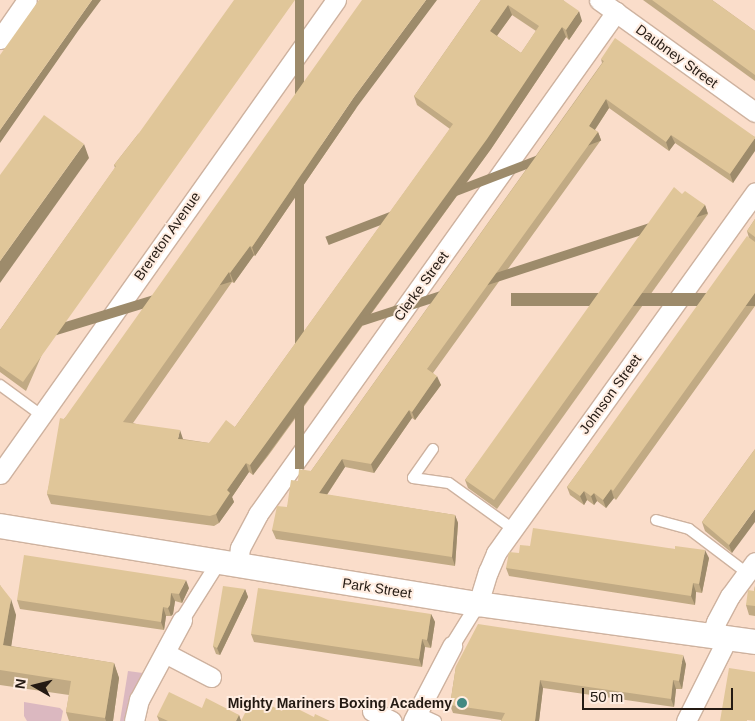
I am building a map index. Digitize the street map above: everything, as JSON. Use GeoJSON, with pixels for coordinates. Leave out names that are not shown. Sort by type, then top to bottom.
{"type":"FeatureCollection","features":[{"type":"Feature","properties":{"kind":"street"},"geometry":{"type":"LineString","coordinates":[[0,38],[27,0]]}},
{"type":"Feature","properties":{"kind":"street","name":"Brereton Avenue"},"geometry":{"type":"LineString","coordinates":[[0,474],[336,0]]}},
{"type":"Feature","properties":{"kind":"street","name":"Daubney Street"},"geometry":{"type":"LineString","coordinates":[[599,0],[755,112]]}},
{"type":"Feature","properties":{"kind":"street","name":"Clerke Street"},"geometry":{"type":"LineString","coordinates":[[228,564],[240,548],[258,514],[616,12]]}},
{"type":"Feature","properties":{"kind":"street","name":"Johnson Street"},"geometry":{"type":"LineString","coordinates":[[478,604],[496,553],[755,192]]}},
{"type":"Feature","properties":{"kind":"street","name":"Park Street"},"geometry":{"type":"LineString","coordinates":[[0,526],[478,604],[755,642]]}},
{"type":"Feature","properties":{"kind":"street"},"geometry":{"type":"LineString","coordinates":[[134,721],[139,700],[182,620],[228,564]]}},
{"type":"Feature","properties":{"kind":"street"},"geometry":{"type":"LineString","coordinates":[[686,721],[719,637],[716,622],[725,605],[751,568]]}},
{"type":"Feature","properties":{"kind":"street"},"geometry":{"type":"LineString","coordinates":[[415,717],[452,646],[478,604]]}},
{"type":"Feature","properties":{"kind":"street"},"geometry":{"type":"LineString","coordinates":[[165,653],[211,677]]}},
{"type":"Feature","properties":{"kind":"street"},"geometry":{"type":"LineString","coordinates":[[372,711],[392,721]]}},
{"type":"Feature","properties":{"kind":"lane"},"geometry":{"type":"LineString","coordinates":[[0,385],[42,415]]}},
{"type":"Feature","properties":{"kind":"lane"},"geometry":{"type":"LineString","coordinates":[[433,449],[413,478],[449,483],[513,530]]}},
{"type":"Feature","properties":{"kind":"lane"},"geometry":{"type":"LineString","coordinates":[[656,520],[689,529],[751,568]]}},
{"type":"Feature","properties":{"kind":"lane"},"geometry":{"type":"LineString","coordinates":[[415,717],[436,721]]}},
{"type":"Feature","properties":{"kind":"shaded area"},"geometry":{"type":"Polygon","coordinates":[[[128,671],[150,674],[132,721],[120,721],[128,671]]]}},
{"type":"Feature","properties":{"kind":"shaded area"},"geometry":{"type":"Polygon","coordinates":[[[24,702],[60,708],[63,711],[61,721],[27,721],[24,716],[24,702]]]}},
{"type":"Feature","properties":{"kind":"building"},"geometry":{"type":"Polygon","coordinates":[[[39,0],[92,0],[0,130],[0,55],[39,0]]]}},
{"type":"Feature","properties":{"kind":"building"},"geometry":{"type":"Polygon","coordinates":[[[234,0],[295,0],[23,382],[0,366],[0,330],[116,166],[114,165],[234,0]]]}},
{"type":"Feature","properties":{"kind":"building"},"geometry":{"type":"Polygon","coordinates":[[[362,0],[426,0],[354,97],[252,247],[250,246],[229,272],[123,422],[180,430],[178,439],[209,443],[226,420],[235,427],[453,124],[414,96],[481,0],[563,0],[579,11],[566,30],[562,27],[487,139],[264,446],[250,465],[246,463],[227,490],[230,493],[216,514],[210,516],[47,494],[60,418],[64,419],[362,0]],[[508,5],[490,31],[521,53],[539,26],[508,5]]]}},
{"type":"Feature","properties":{"kind":"building"},"geometry":{"type":"Polygon","coordinates":[[[652,0],[712,0],[755,31],[755,75],[652,0]]]}},
{"type":"Feature","properties":{"kind":"building"},"geometry":{"type":"Polygon","coordinates":[[[615,38],[755,137],[730,174],[671,135],[666,142],[606,99],[589,126],[598,132],[427,369],[437,376],[412,412],[409,410],[371,464],[342,459],[319,493],[455,515],[452,557],[272,530],[277,506],[287,507],[291,480],[298,481],[299,469],[311,471],[604,61],[601,59],[615,38]]]}},
{"type":"Feature","properties":{"kind":"building"},"geometry":{"type":"Polygon","coordinates":[[[44,115],[84,144],[0,261],[0,175],[44,115]]]}},
{"type":"Feature","properties":{"kind":"building"},"geometry":{"type":"Polygon","coordinates":[[[674,187],[682,194],[685,191],[705,205],[494,500],[465,480],[674,187]]]}},
{"type":"Feature","properties":{"kind":"building"},"geometry":{"type":"Polygon","coordinates":[[[755,219],[755,237],[747,231],[755,219]]]}},
{"type":"Feature","properties":{"kind":"building"},"geometry":{"type":"Polygon","coordinates":[[[747,236],[755,242],[755,293],[613,491],[611,489],[603,500],[594,493],[591,496],[584,491],[580,496],[567,487],[747,236]]]}},
{"type":"Feature","properties":{"kind":"building"},"geometry":{"type":"Polygon","coordinates":[[[755,449],[755,509],[729,545],[702,522],[755,449]]]}},
{"type":"Feature","properties":{"kind":"building"},"geometry":{"type":"Polygon","coordinates":[[[533,528],[675,549],[675,546],[705,550],[699,584],[693,583],[691,596],[506,568],[509,552],[519,553],[520,545],[530,546],[533,528]]]}},
{"type":"Feature","properties":{"kind":"building"},"geometry":{"type":"Polygon","coordinates":[[[24,555],[186,580],[179,594],[171,593],[170,605],[168,608],[163,607],[161,622],[17,600],[24,555]]]}},
{"type":"Feature","properties":{"kind":"building"},"geometry":{"type":"Polygon","coordinates":[[[0,585],[11,599],[3,645],[114,663],[105,718],[66,712],[71,681],[0,670],[0,585]]]}},
{"type":"Feature","properties":{"kind":"building"},"geometry":{"type":"Polygon","coordinates":[[[223,586],[245,589],[217,648],[213,646],[223,586]]]}},
{"type":"Feature","properties":{"kind":"building"},"geometry":{"type":"Polygon","coordinates":[[[755,586],[755,606],[746,605],[748,590],[754,591],[755,586]]]}},
{"type":"Feature","properties":{"kind":"building"},"geometry":{"type":"Polygon","coordinates":[[[258,588],[431,614],[427,640],[422,639],[419,659],[251,634],[258,588]]]}},
{"type":"Feature","properties":{"kind":"building"},"geometry":{"type":"Polygon","coordinates":[[[478,624],[683,655],[679,681],[673,680],[671,699],[540,680],[535,721],[501,721],[505,713],[450,705],[456,666],[478,624]]]}},
{"type":"Feature","properties":{"kind":"building"},"geometry":{"type":"Polygon","coordinates":[[[729,668],[755,672],[755,721],[720,721],[729,668]]]}},
{"type":"Feature","properties":{"kind":"building"},"geometry":{"type":"Polygon","coordinates":[[[169,692],[202,708],[206,698],[239,715],[236,721],[168,721],[157,716],[169,692]]]}},
{"type":"Feature","properties":{"kind":"building"},"geometry":{"type":"Polygon","coordinates":[[[253,697],[282,711],[286,703],[314,717],[315,714],[330,721],[241,721],[253,697]]]}},
{"type":"Feature","properties":{"kind":"place","name":"Mighty Mariners Boxing Academy"},"geometry":{"type":"Point","coordinates":[462,703]}}]}
